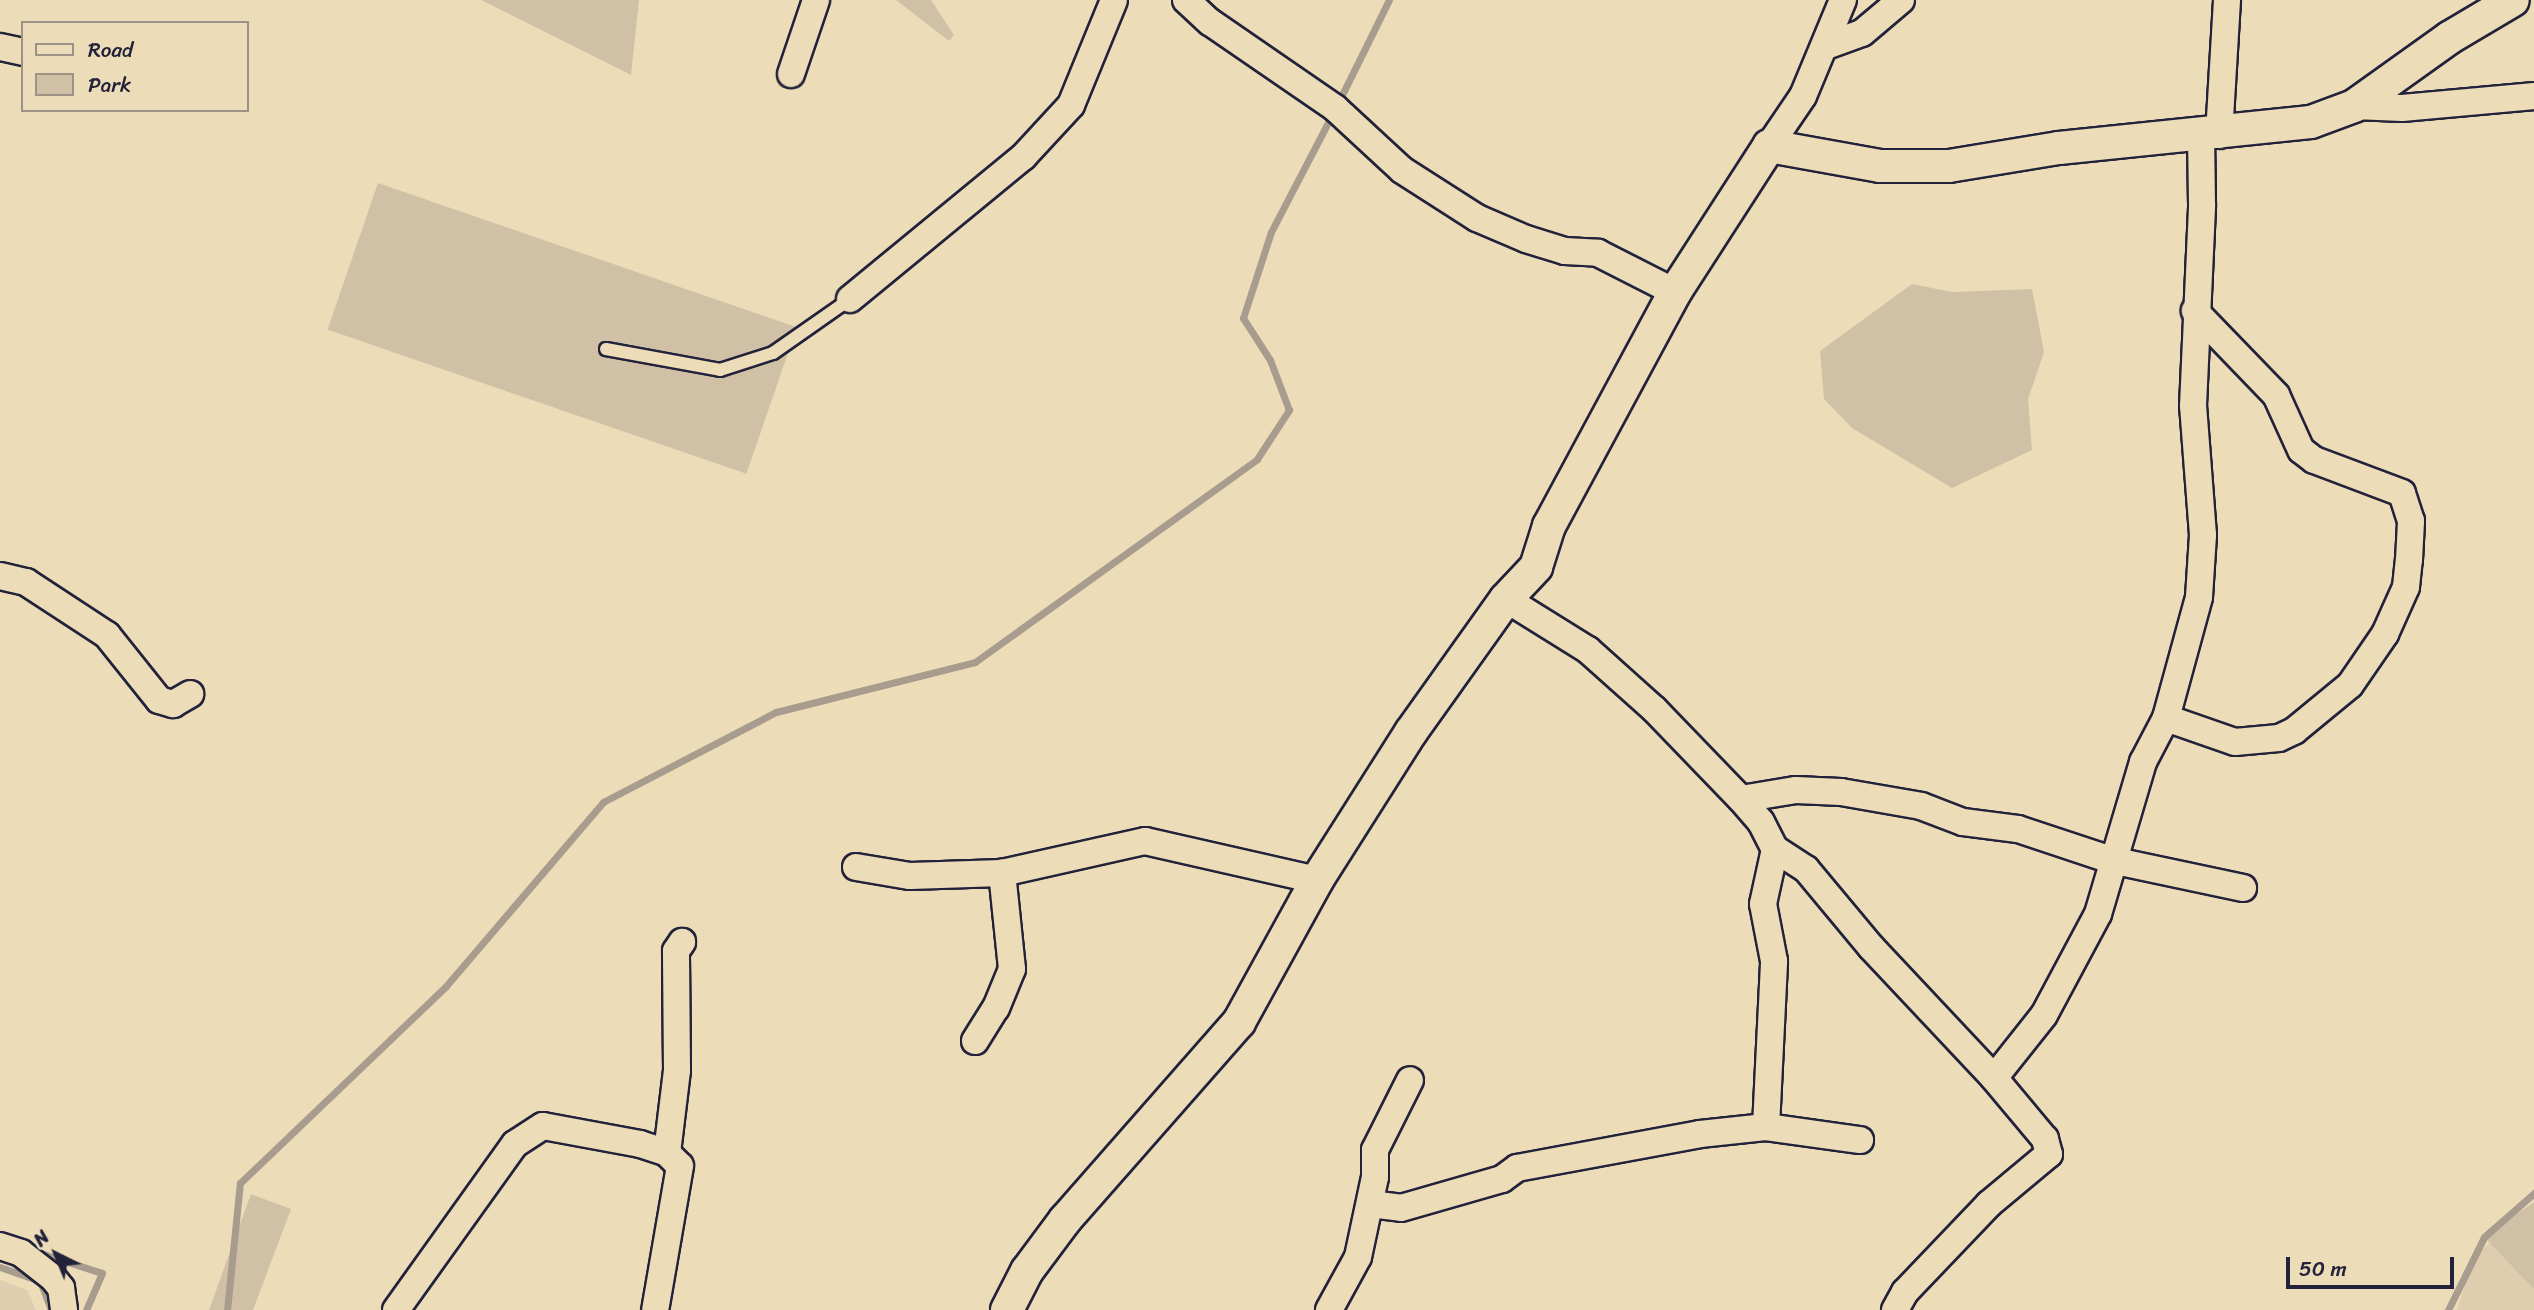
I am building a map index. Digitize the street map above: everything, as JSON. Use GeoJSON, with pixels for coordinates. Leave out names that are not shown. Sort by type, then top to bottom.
{"type":"FeatureCollection","features":[{"type":"Feature","properties":{"kind":"street"},"geometry":{"type":"LineString","coordinates":[[791,74],[816,0]]}},
{"type":"Feature","properties":{"kind":"street"},"geometry":{"type":"LineString","coordinates":[[850,299],[1023,157],[1071,105],[1114,0]]}},
{"type":"Feature","properties":{"kind":"street"},"geometry":{"type":"LineString","coordinates":[[1186,0],[1210,22],[1335,108],[1402,170],[1477,218],[1565,251],[1598,253],[1675,292]]}},
{"type":"Feature","properties":{"kind":"street"},"geometry":{"type":"LineString","coordinates":[[1006,1310],[1027,1271],[1065,1220],[1239,1022],[1317,880],[1410,732],[1506,599],[1536,567],[1549,526],[1675,292],[1803,96],[1843,0]]}},
{"type":"Feature","properties":{"kind":"street"},"geometry":{"type":"LineString","coordinates":[[1826,46],[1862,33],[1901,0]]}},
{"type":"Feature","properties":{"kind":"street"},"geometry":{"type":"LineString","coordinates":[[1994,1078],[2027,1040],[2066,979],[2098,914],[2111,860],[2143,762],[2166,719],[2199,597],[2203,536],[2193,406],[2195,311],[2202,204],[2227,0]]}},
{"type":"Feature","properties":{"kind":"street"},"geometry":{"type":"LineString","coordinates":[[1769,146],[1880,166],[1949,166],[2059,148],[2210,135],[2311,122],[2354,106],[2449,38],[2513,0]]}},
{"type":"Feature","properties":{"kind":"street"},"geometry":{"type":"LineString","coordinates":[[0,47],[21,52]]}},
{"type":"Feature","properties":{"kind":"street"},"geometry":{"type":"LineString","coordinates":[[2354,106],[2403,108],[2534,96]]}},
{"type":"Feature","properties":{"kind":"street"},"geometry":{"type":"LineString","coordinates":[[2166,719],[2235,742],[2279,738],[2294,731],[2350,685],[2385,634],[2406,587],[2409,560],[2411,521],[2402,493],[2301,450],[2276,396],[2195,311]]}},
{"type":"Feature","properties":{"kind":"street"},"geometry":{"type":"LineString","coordinates":[[0,576],[26,582],[107,635],[159,700],[173,704],[190,694]]}},
{"type":"Feature","properties":{"kind":"street"},"geometry":{"type":"LineString","coordinates":[[1506,599],[1588,650],[1654,709],[1761,822],[1774,849],[1805,869],[1871,947],[1994,1078],[2045,1139],[2049,1154],[1989,1204],[1905,1292],[1895,1310]]}},
{"type":"Feature","properties":{"kind":"street"},"geometry":{"type":"LineString","coordinates":[[1741,799],[1796,790],[1841,792],[1921,806],[1963,822],[2018,830],[2111,860],[2243,888]]}},
{"type":"Feature","properties":{"kind":"street"},"geometry":{"type":"LineString","coordinates":[[856,867],[910,876],[1002,873],[1145,841],[1317,880]]}},
{"type":"Feature","properties":{"kind":"street"},"geometry":{"type":"LineString","coordinates":[[1766,1127],[1774,961],[1763,904],[1774,849]]}},
{"type":"Feature","properties":{"kind":"street"},"geometry":{"type":"LineString","coordinates":[[975,1041],[996,1008],[1012,969],[1002,873]]}},
{"type":"Feature","properties":{"kind":"street"},"geometry":{"type":"LineString","coordinates":[[667,1153],[677,1070],[676,951],[682,942]]}},
{"type":"Feature","properties":{"kind":"street"},"geometry":{"type":"LineString","coordinates":[[1329,1310],[1358,1257],[1370,1204],[1376,1150],[1410,1080]]}},
{"type":"Feature","properties":{"kind":"street"},"geometry":{"type":"LineString","coordinates":[[396,1310],[515,1144],[528,1133],[544,1126],[591,1132],[667,1153],[680,1166],[655,1310]]}},
{"type":"Feature","properties":{"kind":"street"},"geometry":{"type":"LineString","coordinates":[[1370,1204],[1401,1208],[1502,1179],[1517,1168],[1700,1134],[1766,1127],[1860,1140]]}},
{"type":"Feature","properties":{"kind":"street"},"geometry":{"type":"LineString","coordinates":[[0,1246],[21,1253],[53,1278],[61,1288],[64,1310]]}},
{"type":"Feature","properties":{"kind":"lane"},"geometry":{"type":"LineString","coordinates":[[606,349],[720,370],[773,353],[850,299]]}},
{"type":"Feature","properties":{"kind":"shaded area"},"geometry":{"type":"Polygon","coordinates":[[[2534,1204],[2534,1310],[2457,1310],[2474,1257],[2534,1204]]]}},
{"type":"Feature","properties":{"kind":"shaded area"},"geometry":{"type":"Polygon","coordinates":[[[0,1280],[27,1290],[36,1310],[0,1310],[0,1280]]]}},
{"type":"Feature","properties":{"kind":"green space"},"geometry":{"type":"Polygon","coordinates":[[[481,0],[639,0],[631,75],[481,0]]]}},
{"type":"Feature","properties":{"kind":"green space"},"geometry":{"type":"Polygon","coordinates":[[[896,0],[931,0],[954,35],[949,41],[896,0]]]}},
{"type":"Feature","properties":{"kind":"green space"},"geometry":{"type":"Polygon","coordinates":[[[378,183],[797,327],[746,474],[328,330],[378,183]]]}},
{"type":"Feature","properties":{"kind":"green space"},"geometry":{"type":"Polygon","coordinates":[[[1912,284],[1952,292],[2032,289],[2044,352],[2028,399],[2032,450],[1952,488],[1852,428],[1824,399],[1820,351],[1912,284]]]}},
{"type":"Feature","properties":{"kind":"green space"},"geometry":{"type":"Polygon","coordinates":[[[251,1194],[291,1209],[253,1310],[209,1310],[251,1194]]]}},
{"type":"Feature","properties":{"kind":"green space"},"geometry":{"type":"Polygon","coordinates":[[[2534,1202],[2534,1289],[2484,1237],[2534,1202]]]}},
{"type":"Feature","properties":{"kind":"waterway"},"geometry":{"type":"LineString","coordinates":[[1338,103],[1389,0]]}},
{"type":"Feature","properties":{"kind":"waterway"},"geometry":{"type":"LineString","coordinates":[[227,1310],[240,1183],[446,986],[603,802],[776,712],[975,662],[1257,459],[1289,410],[1270,360],[1243,318],[1271,232],[1333,113]]}},
{"type":"Feature","properties":{"kind":"waterway"},"geometry":{"type":"LineString","coordinates":[[2448,1310],[2484,1237],[2534,1193]]}},
{"type":"Feature","properties":{"kind":"waterway"},"geometry":{"type":"LineString","coordinates":[[37,1252],[102,1273],[86,1310]]}},
{"type":"Feature","properties":{"kind":"waterway"},"geometry":{"type":"LineString","coordinates":[[0,1267],[40,1281],[51,1310]]}}]}
